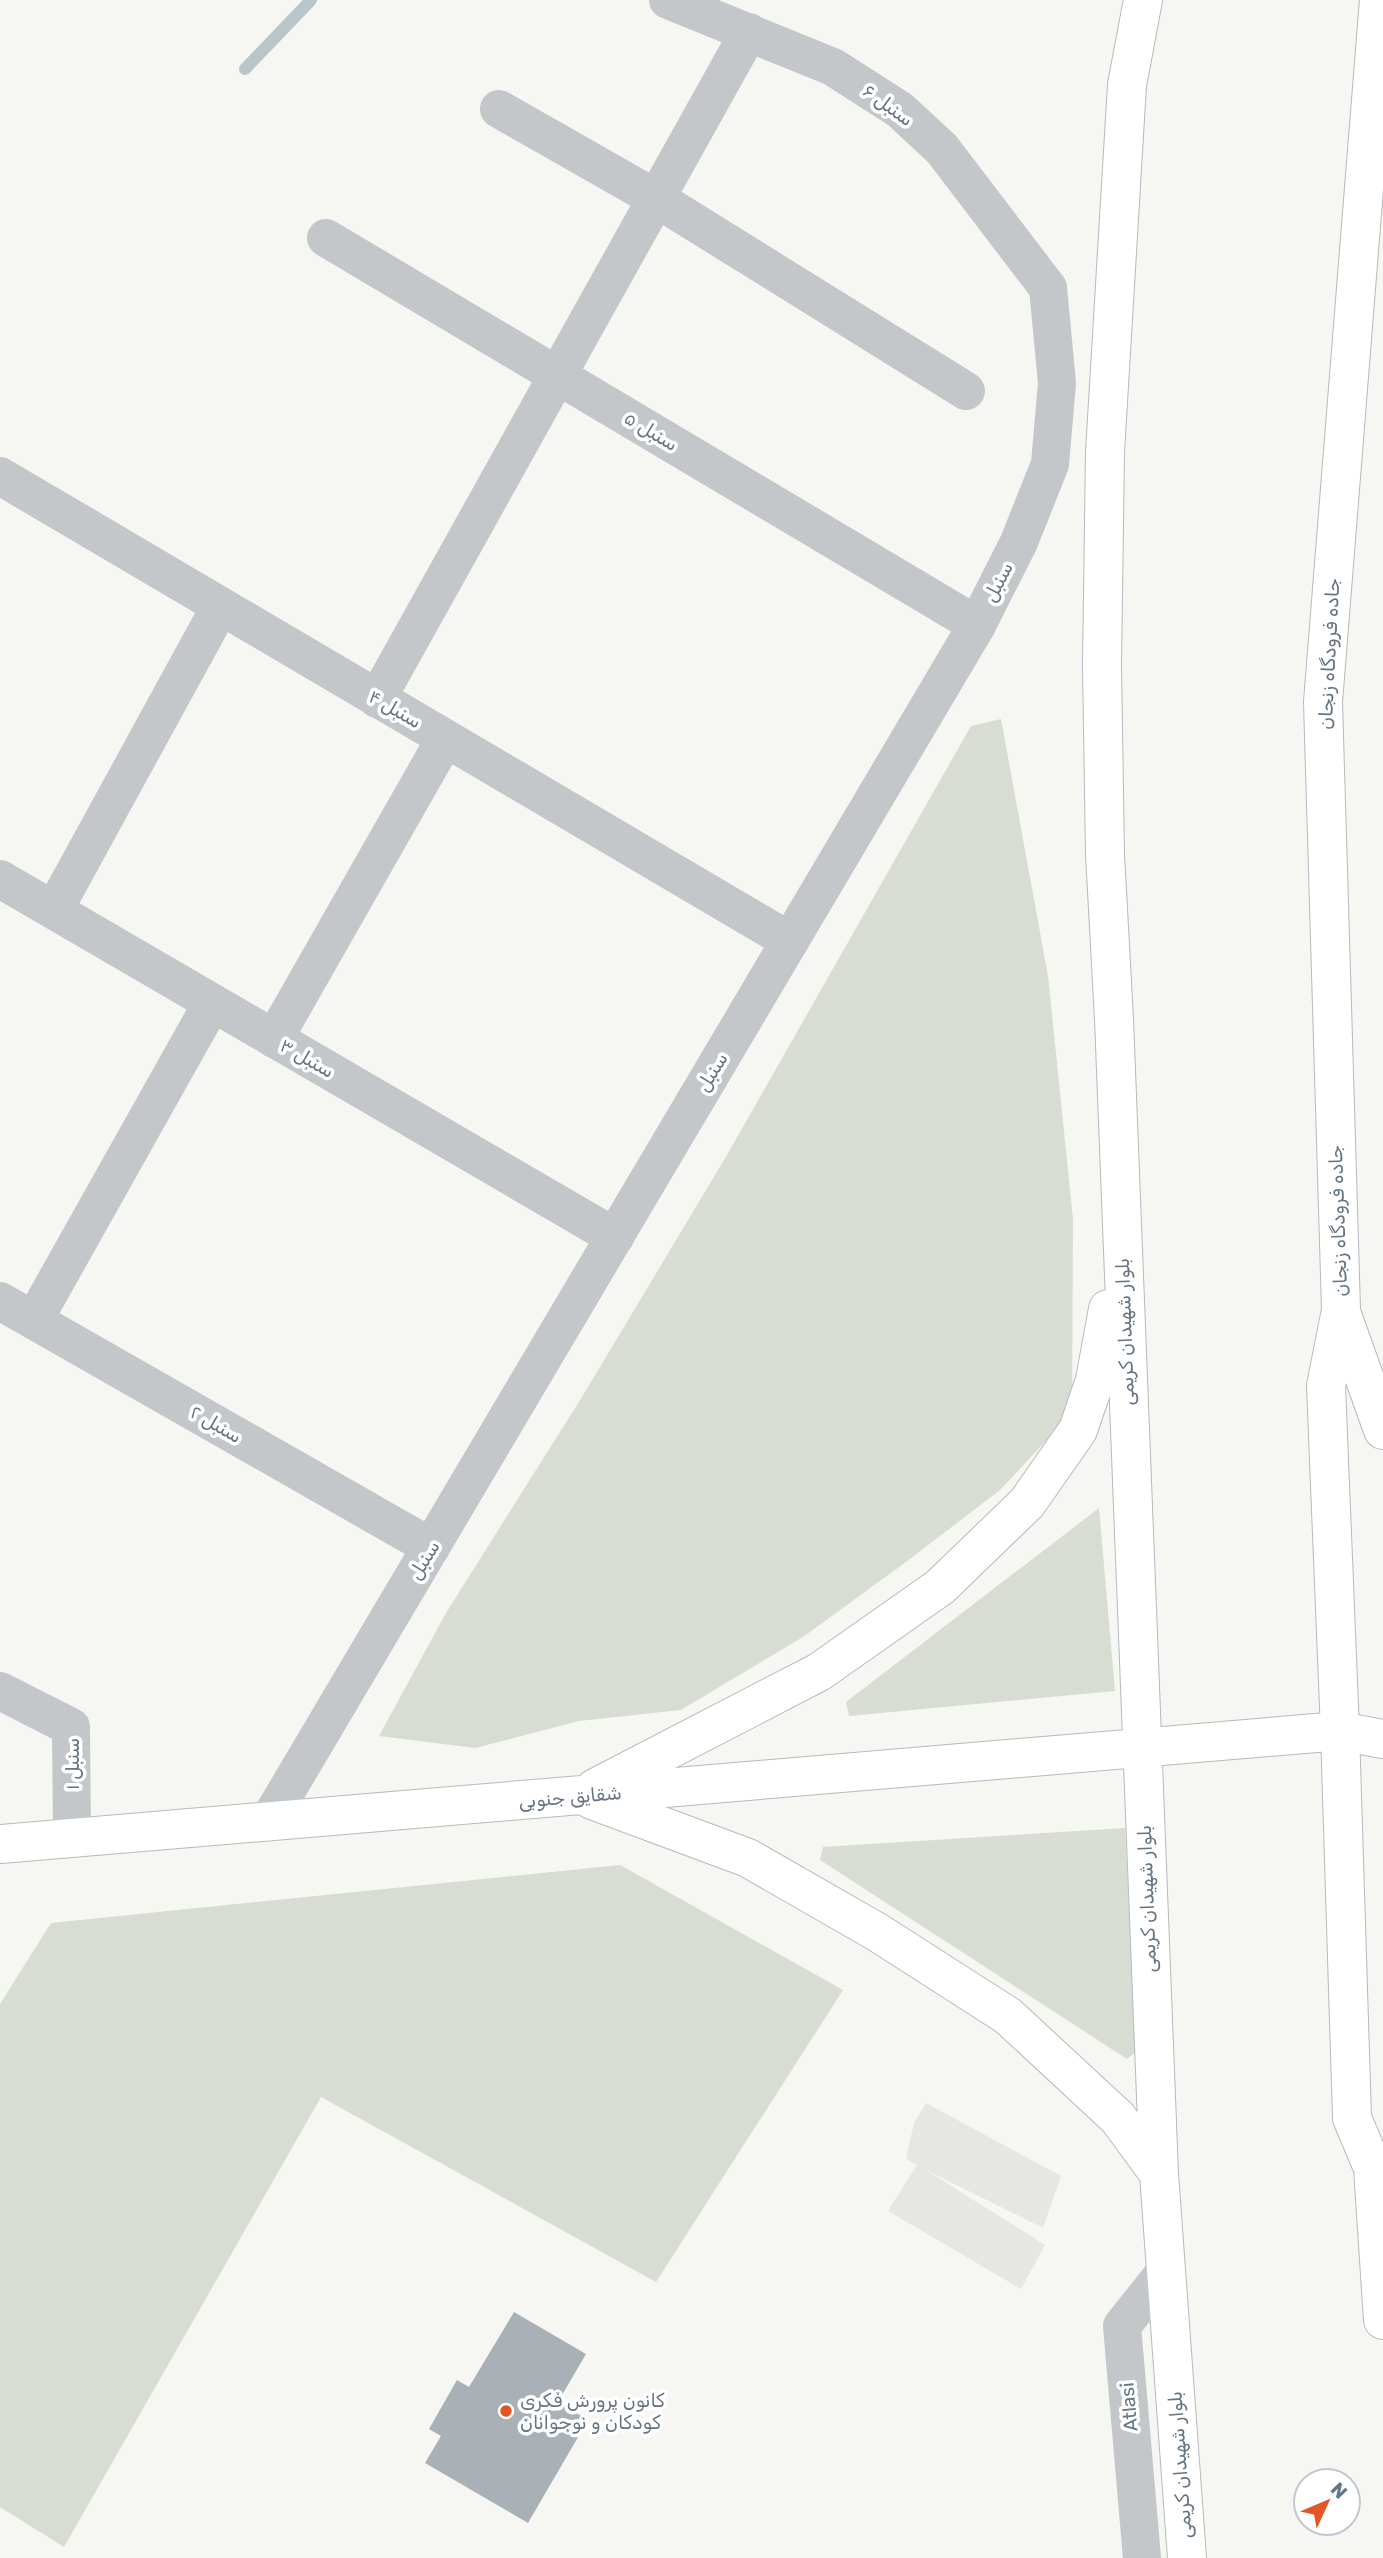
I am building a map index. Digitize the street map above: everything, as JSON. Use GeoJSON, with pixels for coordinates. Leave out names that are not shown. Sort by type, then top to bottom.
{"type":"FeatureCollection","features":[{"type":"Feature","properties":{"kind":"main road"},"geometry":{"type":"LineString","coordinates":[[580,1796],[819,1672],[940,1587],[1027,1503],[1078,1430],[1095,1380],[1121,1238],[1114,1018],[1105,854],[1102,665],[1105,465],[1127,85],[1143,0]]}},
{"type":"Feature","properties":{"kind":"main road","name":"جاده فرودگاه زنجان"},"geometry":{"type":"LineString","coordinates":[[1340,1310],[1323,702],[1379,0]]}},
{"type":"Feature","properties":{"kind":"main road","name":"بلوار شهیدان کریمی"},"geometry":{"type":"LineString","coordinates":[[1121,1238],[1159,2175],[1187,2558]]}},
{"type":"Feature","properties":{"kind":"main road"},"geometry":{"type":"LineString","coordinates":[[1340,1310],[1383,1430]]}},
{"type":"Feature","properties":{"kind":"main road"},"geometry":{"type":"LineString","coordinates":[[1340,1310],[1326,1385],[1352,2118],[1378,2153],[1383,2320]]}},
{"type":"Feature","properties":{"kind":"main road"},"geometry":{"type":"LineString","coordinates":[[1340,1731],[1383,1709]]}},
{"type":"Feature","properties":{"kind":"main road"},"geometry":{"type":"LineString","coordinates":[[1340,1731],[1383,1739]]}},
{"type":"Feature","properties":{"kind":"main road","name":"شقایق جنوبی"},"geometry":{"type":"LineString","coordinates":[[0,1844],[1340,1731]]}},
{"type":"Feature","properties":{"kind":"main road"},"geometry":{"type":"LineString","coordinates":[[580,1796],[748,1858],[877,1932],[1008,2016],[1118,2118],[1159,2175]]}},
{"type":"Feature","properties":{"kind":"street","name":"سنبل ۶"},"geometry":{"type":"LineString","coordinates":[[668,0],[833,67],[900,110],[942,149],[1048,288]]}},
{"type":"Feature","properties":{"kind":"street"},"geometry":{"type":"LineString","coordinates":[[377,699],[749,32]]}},
{"type":"Feature","properties":{"kind":"street"},"geometry":{"type":"LineString","coordinates":[[499,109],[657,199],[966,391]]}},
{"type":"Feature","properties":{"kind":"street","name":"سنبل ۵"},"geometry":{"type":"LineString","coordinates":[[326,238],[976,625]]}},
{"type":"Feature","properties":{"kind":"street","name":"سنبل"},"geometry":{"type":"LineString","coordinates":[[268,1822],[976,625],[1019,542],[1050,464],[1057,383],[1048,288]]}},
{"type":"Feature","properties":{"kind":"street","name":"سنبل ۴"},"geometry":{"type":"LineString","coordinates":[[0,477],[790,941]]}},
{"type":"Feature","properties":{"kind":"street"},"geometry":{"type":"LineString","coordinates":[[54,910],[220,607]]}},
{"type":"Feature","properties":{"kind":"street"},"geometry":{"type":"LineString","coordinates":[[274,1039],[445,739]]}},
{"type":"Feature","properties":{"kind":"street","name":"سنبل ۳"},"geometry":{"type":"LineString","coordinates":[[0,879],[615,1237]]}},
{"type":"Feature","properties":{"kind":"street"},"geometry":{"type":"LineString","coordinates":[[34,1320],[212,1003]]}},
{"type":"Feature","properties":{"kind":"street","name":"سنبل ۲"},"geometry":{"type":"LineString","coordinates":[[0,1301],[431,1547]]}},
{"type":"Feature","properties":{"kind":"street","name":"سنبل ۱"},"geometry":{"type":"LineString","coordinates":[[0,1691],[71,1727],[72,1838]]}},
{"type":"Feature","properties":{"kind":"street","name":"Atlasi"},"geometry":{"type":"LineString","coordinates":[[1142,2558],[1122,2326],[1165,2272]]}},
{"type":"Feature","properties":{"kind":"shaded area"},"geometry":{"type":"Polygon","coordinates":[[[1001,719],[1048,976],[1073,1219],[1072,1413],[1000,1490],[906,1562],[803,1637],[681,1710],[579,1721],[475,1748],[379,1736],[446,1613],[582,1397],[727,1155],[971,726],[1001,719]]]}},
{"type":"Feature","properties":{"kind":"shaded area"},"geometry":{"type":"Polygon","coordinates":[[[1099,1508],[1115,1691],[849,1716],[846,1702],[1099,1508]]]}},
{"type":"Feature","properties":{"kind":"shaded area"},"geometry":{"type":"Polygon","coordinates":[[[1125,1828],[1136,2052],[1127,2059],[820,1860],[823,1847],[1125,1828]]]}},
{"type":"Feature","properties":{"kind":"shaded area"},"geometry":{"type":"Polygon","coordinates":[[[620,1865],[843,1990],[656,2282],[321,2097],[64,2547],[0,2507],[0,2004],[51,1923],[620,1865]]]}},
{"type":"Feature","properties":{"kind":"shaded area"},"geometry":{"type":"Polygon","coordinates":[[[926,2103],[1061,2176],[1043,2228],[926,2170],[1045,2245],[1021,2289],[888,2211],[917,2165],[906,2159],[914,2123],[926,2103]]]}},
{"type":"Feature","properties":{"kind":"building","name":"کانون پرورش فکری کودکان و نوجوانان"},"geometry":{"type":"Polygon","coordinates":[[[514,2312],[586,2354],[558,2402],[588,2420],[528,2523],[425,2463],[441,2436],[429,2429],[457,2380],[469,2387],[514,2312]]]}},
{"type":"Feature","properties":{"kind":"waterway"},"geometry":{"type":"LineString","coordinates":[[245,69],[311,0]]}},
{"type":"Feature","properties":{"kind":"place","name":"کانون پرورش فکری کودکان و نوجوانان"},"geometry":{"type":"Point","coordinates":[506,2411]}}]}
